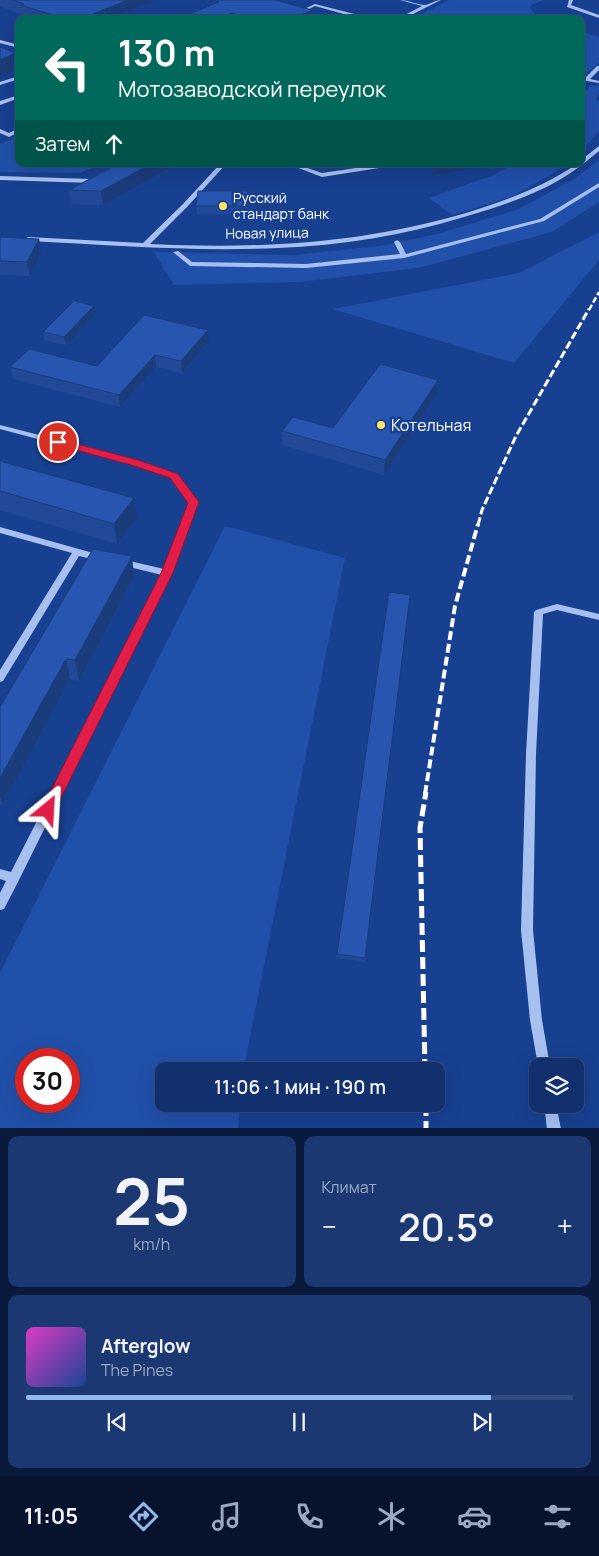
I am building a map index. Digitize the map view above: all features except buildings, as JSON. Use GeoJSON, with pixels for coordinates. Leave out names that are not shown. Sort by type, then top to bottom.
{"type":"FeatureCollection","features":[{"type":"Feature","properties":{"kind":"street"},"geometry":{"type":"LineString","coordinates":[[402,0],[425,6]]}},
{"type":"Feature","properties":{"kind":"street"},"geometry":{"type":"LineString","coordinates":[[406,15],[439,0]]}},
{"type":"Feature","properties":{"kind":"street"},"geometry":{"type":"LineString","coordinates":[[571,0],[569,6],[599,17]]}},
{"type":"Feature","properties":{"kind":"street"},"geometry":{"type":"LineString","coordinates":[[293,14],[315,5],[352,15]]}},
{"type":"Feature","properties":{"kind":"street"},"geometry":{"type":"LineString","coordinates":[[0,41],[15,46]]}},
{"type":"Feature","properties":{"kind":"street"},"geometry":{"type":"LineString","coordinates":[[585,78],[599,67]]}},
{"type":"Feature","properties":{"kind":"street"},"geometry":{"type":"LineString","coordinates":[[0,84],[15,78]]}},
{"type":"Feature","properties":{"kind":"street"},"geometry":{"type":"LineString","coordinates":[[585,80],[599,82]]}},
{"type":"Feature","properties":{"kind":"street"},"geometry":{"type":"LineString","coordinates":[[0,103],[15,97]]}},
{"type":"Feature","properties":{"kind":"street"},"geometry":{"type":"LineString","coordinates":[[0,131],[9,135]]}},
{"type":"Feature","properties":{"kind":"street"},"geometry":{"type":"LineString","coordinates":[[0,139],[15,132]]}},
{"type":"Feature","properties":{"kind":"street","name":"Новая улица"},"geometry":{"type":"LineString","coordinates":[[585,160],[599,148]]}},
{"type":"Feature","properties":{"kind":"street"},"geometry":{"type":"LineString","coordinates":[[145,244],[176,216],[221,167]]}},
{"type":"Feature","properties":{"kind":"street"},"geometry":{"type":"LineString","coordinates":[[299,167],[322,175],[373,167]]}},
{"type":"Feature","properties":{"kind":"street","name":"Новая улица"},"geometry":{"type":"LineString","coordinates":[[19,238],[145,244],[282,246],[315,244],[378,235],[433,224],[484,210],[534,190],[574,167]]}},
{"type":"Feature","properties":{"kind":"street"},"geometry":{"type":"LineString","coordinates":[[0,178],[92,181],[100,177]]}},
{"type":"Feature","properties":{"kind":"street"},"geometry":{"type":"LineString","coordinates":[[176,252],[190,264],[306,266],[404,256],[542,220],[599,185]]}},
{"type":"Feature","properties":{"kind":"street"},"geometry":{"type":"LineString","coordinates":[[397,242],[404,256]]}},
{"type":"Feature","properties":{"kind":"street"},"geometry":{"type":"LineString","coordinates":[[0,427],[134,462],[174,476],[194,502],[167,573],[0,906]]}},
{"type":"Feature","properties":{"kind":"street"},"geometry":{"type":"LineString","coordinates":[[0,530],[77,552],[167,573]]}},
{"type":"Feature","properties":{"kind":"street"},"geometry":{"type":"LineString","coordinates":[[0,678],[77,552]]}},
{"type":"Feature","properties":{"kind":"street"},"geometry":{"type":"LineString","coordinates":[[543,1058],[536,1020],[526,930],[531,754],[540,612],[557,606],[599,617]]}},
{"type":"Feature","properties":{"kind":"street"},"geometry":{"type":"LineString","coordinates":[[0,874],[14,878]]}},
{"type":"Feature","properties":{"kind":"street"},"geometry":{"type":"LineString","coordinates":[[552,1113],[554,1128]]}},
{"type":"Feature","properties":{"kind":"shaded area"},"geometry":{"type":"Polygon","coordinates":[[[449,0],[543,0],[531,5],[530,8],[536,15],[420,15],[449,0]]]}},
{"type":"Feature","properties":{"kind":"shaded area"},"geometry":{"type":"Polygon","coordinates":[[[585,33],[599,37],[599,63],[585,75],[585,33]]]}},
{"type":"Feature","properties":{"kind":"shaded area"},"geometry":{"type":"Polygon","coordinates":[[[590,85],[599,86],[599,93],[595,100],[599,101],[599,131],[585,147],[585,93],[590,85]]]}},
{"type":"Feature","properties":{"kind":"shaded area"},"geometry":{"type":"Polygon","coordinates":[[[15,138],[15,167],[93,167],[80,173],[0,172],[0,144],[15,138]]]}},
{"type":"Feature","properties":{"kind":"shaded area"},"geometry":{"type":"Polygon","coordinates":[[[599,160],[599,202],[552,232],[418,268],[299,282],[174,285],[154,252],[294,255],[380,246],[441,233],[519,209],[574,179],[599,160]]]}},
{"type":"Feature","properties":{"kind":"shaded area"},"geometry":{"type":"Polygon","coordinates":[[[508,167],[562,167],[511,197],[452,215],[429,198],[494,175],[508,167]]]}},
{"type":"Feature","properties":{"kind":"shaded area"},"geometry":{"type":"Polygon","coordinates":[[[599,232],[599,260],[514,363],[333,309],[519,273],[599,232]]]}},
{"type":"Feature","properties":{"kind":"shaded area"},"geometry":{"type":"Polygon","coordinates":[[[225,526],[345,558],[245,1062],[155,1062],[155,1112],[239,1112],[238,1128],[0,1128],[0,973],[225,526]]]}},
{"type":"Feature","properties":{"kind":"railway"},"geometry":{"type":"LineString","coordinates":[[589,310],[599,292]]}},
{"type":"Feature","properties":{"kind":"railway"},"geometry":{"type":"LineString","coordinates":[[478,525],[482,510],[516,436],[589,309]]}},
{"type":"Feature","properties":{"kind":"railway"},"geometry":{"type":"LineString","coordinates":[[425,794],[455,606],[478,524]]}},
{"type":"Feature","properties":{"kind":"railway"},"geometry":{"type":"LineString","coordinates":[[425,1062],[420,828],[426,792]]}},
{"type":"Feature","properties":{"kind":"railway"},"geometry":{"type":"LineString","coordinates":[[426,1112],[426,1128]]}},
{"type":"Feature","properties":{"kind":"place","name":"Русский стандарт банк"},"geometry":{"type":"Point","coordinates":[223,206]}},
{"type":"Feature","properties":{"kind":"place","name":"Котельная"},"geometry":{"type":"Point","coordinates":[381,425]}},
{"type":"Feature","properties":{"kind":"route"},"geometry":{"type":"LineString","coordinates":[[48,810],[167,573],[194,502],[174,476],[134,462],[58,442]]}}]}
